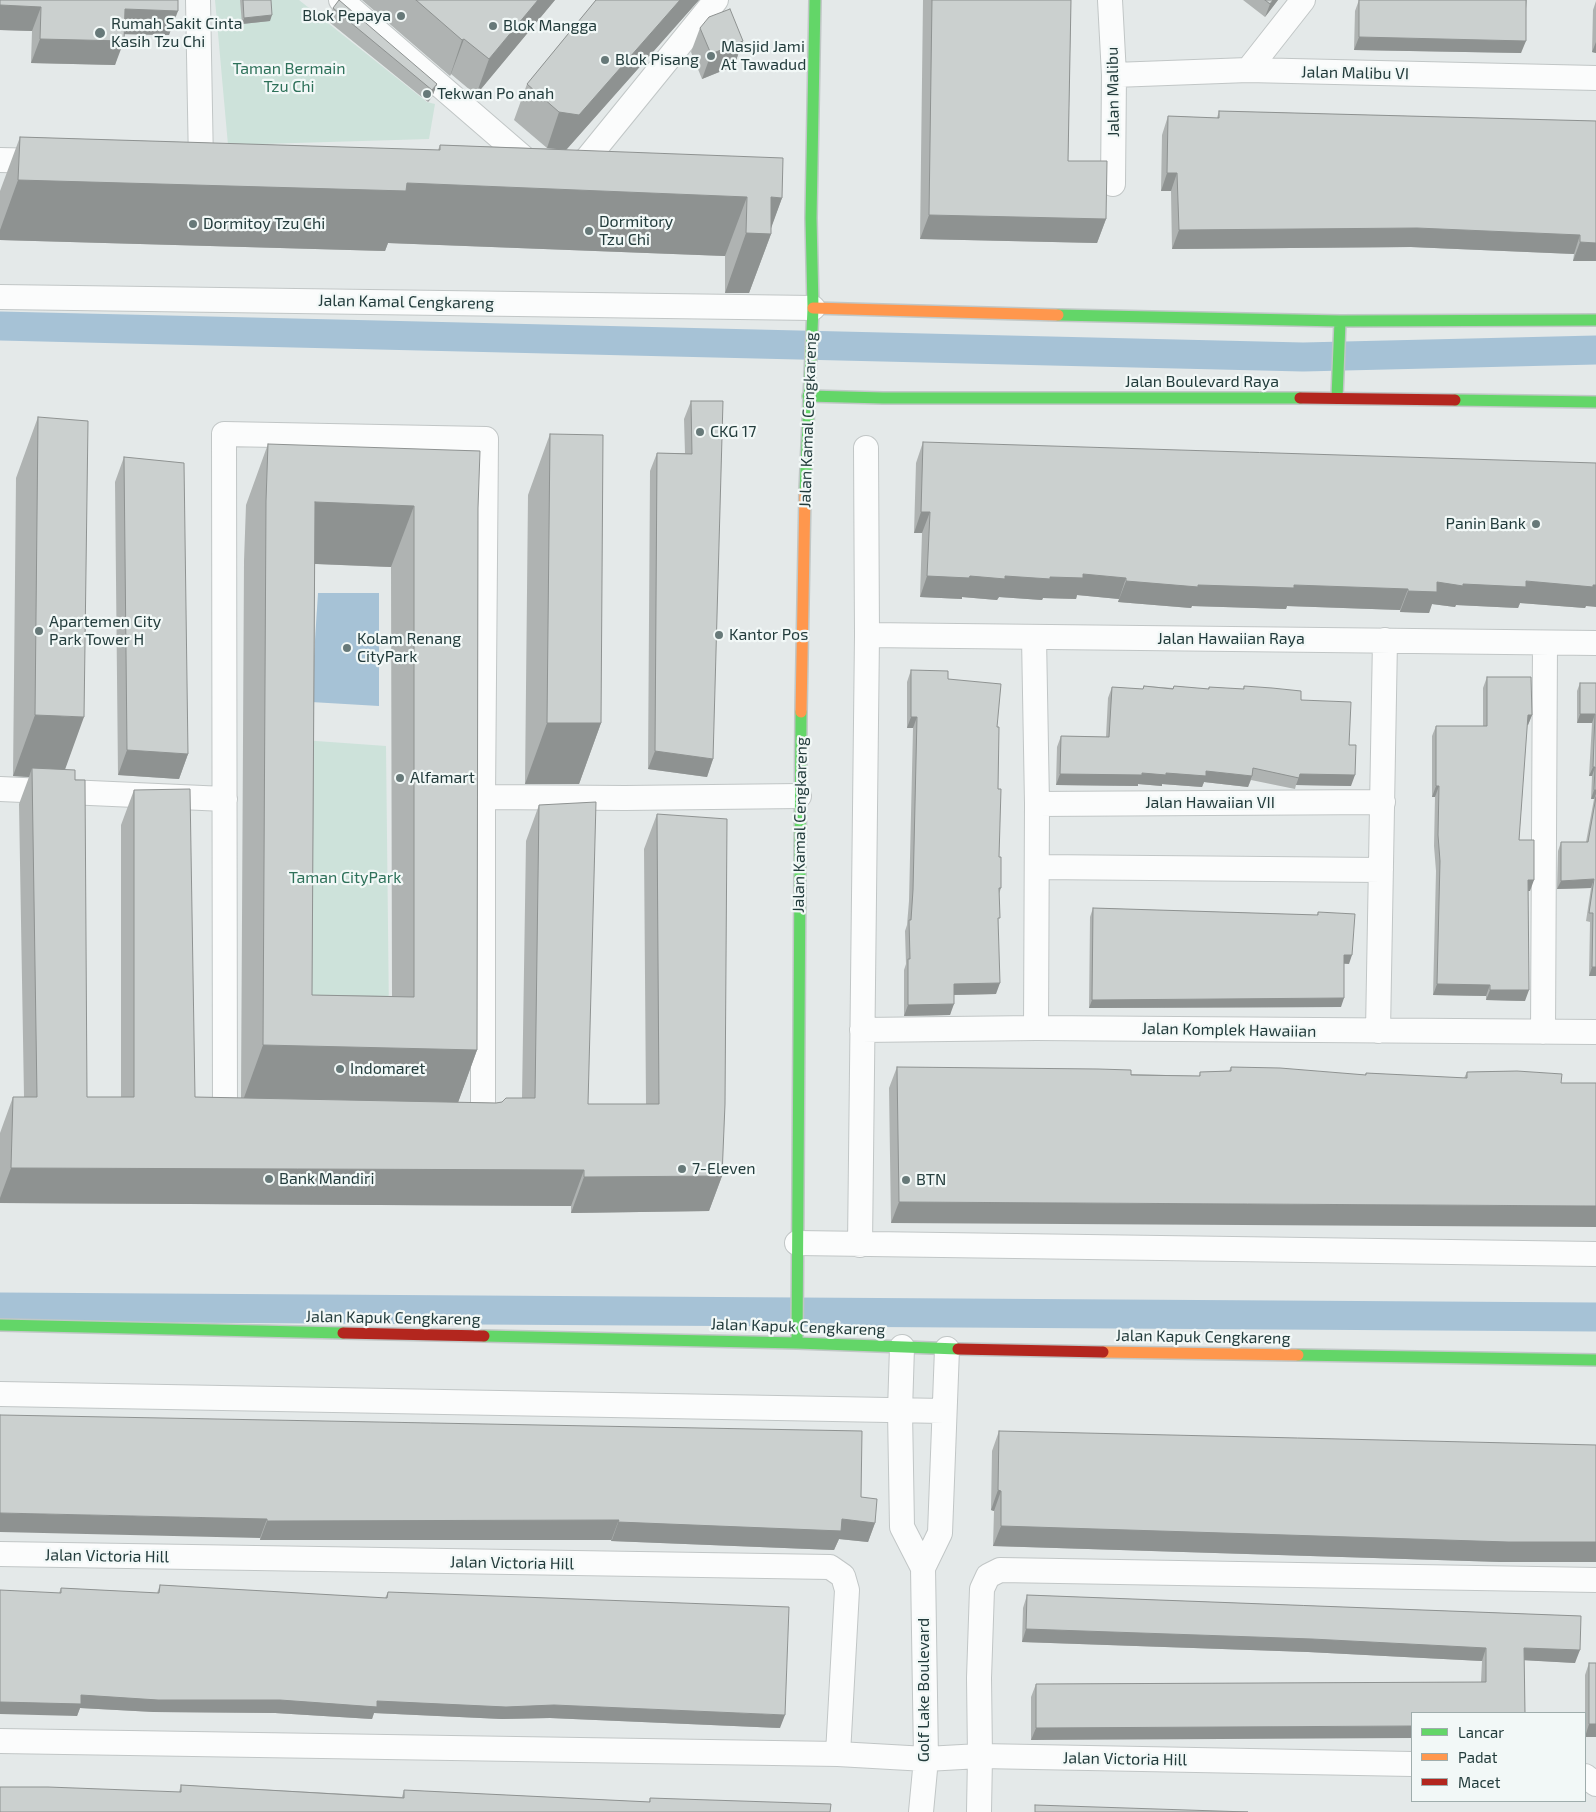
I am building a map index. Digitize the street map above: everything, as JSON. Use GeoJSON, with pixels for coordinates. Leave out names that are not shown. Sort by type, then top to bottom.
{"type":"FeatureCollection","features":[{"type":"Feature","properties":{"kind":"street"},"geometry":{"type":"LineString","coordinates":[[198,0],[201,164]]}},
{"type":"Feature","properties":{"kind":"street"},"geometry":{"type":"LineString","coordinates":[[341,0],[525,160]]}},
{"type":"Feature","properties":{"kind":"street"},"geometry":{"type":"LineString","coordinates":[[496,160],[525,160],[571,166],[582,163],[716,0]]}},
{"type":"Feature","properties":{"kind":"street","name":"Jalan Kamal Cengkareng"},"geometry":{"type":"LineString","coordinates":[[797,1337],[799,796],[808,396],[812,319],[811,218],[814,0]]}},
{"type":"Feature","properties":{"kind":"street","name":"Jalan Malibu"},"geometry":{"type":"LineString","coordinates":[[1110,0],[1114,75],[1113,184]]}},
{"type":"Feature","properties":{"kind":"street"},"geometry":{"type":"LineString","coordinates":[[1248,70],[1303,0]]}},
{"type":"Feature","properties":{"kind":"street","name":"Jalan Malibu VI"},"geometry":{"type":"LineString","coordinates":[[1114,75],[1248,70],[1596,78]]}},
{"type":"Feature","properties":{"kind":"street"},"geometry":{"type":"LineString","coordinates":[[0,160],[67,161]]}},
{"type":"Feature","properties":{"kind":"street","name":"Jalan Kamal Cengkareng"},"geometry":{"type":"LineString","coordinates":[[0,296],[812,319]]}},
{"type":"Feature","properties":{"kind":"street"},"geometry":{"type":"LineString","coordinates":[[812,319],[1109,317],[1340,326],[1596,320]]}},
{"type":"Feature","properties":{"kind":"street"},"geometry":{"type":"LineString","coordinates":[[1337,394],[1340,326]]}},
{"type":"Feature","properties":{"kind":"street","name":"Jalan Boulevard Raya"},"geometry":{"type":"LineString","coordinates":[[808,396],[883,398],[1337,394],[1596,402]]}},
{"type":"Feature","properties":{"kind":"street"},"geometry":{"type":"LineString","coordinates":[[224,434],[486,439],[483,797],[483,1125],[226,1119],[224,434]]}},
{"type":"Feature","properties":{"kind":"street"},"geometry":{"type":"LineString","coordinates":[[860,1245],[867,635],[866,448]]}},
{"type":"Feature","properties":{"kind":"street","name":"Jalan Hawaiian Raya"},"geometry":{"type":"LineString","coordinates":[[867,635],[1596,644]]}},
{"type":"Feature","properties":{"kind":"street"},"geometry":{"type":"LineString","coordinates":[[1034,637],[1038,804],[1036,1028]]}},
{"type":"Feature","properties":{"kind":"street"},"geometry":{"type":"LineString","coordinates":[[1378,1031],[1385,640]]}},
{"type":"Feature","properties":{"kind":"street"},"geometry":{"type":"LineString","coordinates":[[1544,1032],[1545,644]]}},
{"type":"Feature","properties":{"kind":"street"},"geometry":{"type":"LineString","coordinates":[[0,789],[225,799]]}},
{"type":"Feature","properties":{"kind":"street"},"geometry":{"type":"LineString","coordinates":[[483,797],[799,796]]}},
{"type":"Feature","properties":{"kind":"street","name":"Jalan Hawaiian VII"},"geometry":{"type":"LineString","coordinates":[[1038,804],[1383,802]]}},
{"type":"Feature","properties":{"kind":"street"},"geometry":{"type":"LineString","coordinates":[[1038,868],[1381,870]]}},
{"type":"Feature","properties":{"kind":"street","name":"Jalan Komplek Hawaiian"},"geometry":{"type":"LineString","coordinates":[[862,1030],[1036,1028],[1596,1032]]}},
{"type":"Feature","properties":{"kind":"street"},"geometry":{"type":"LineString","coordinates":[[797,1243],[1596,1254]]}},
{"type":"Feature","properties":{"kind":"street","name":"Jalan Kapuk Cengkareng"},"geometry":{"type":"LineString","coordinates":[[0,1325],[797,1337],[947,1349],[1596,1360]]}},
{"type":"Feature","properties":{"kind":"street","name":"Golf Lake Boulevard"},"geometry":{"type":"LineString","coordinates":[[902,1346],[900,1411],[902,1527],[923,1568],[926,1759],[921,1812]]}},
{"type":"Feature","properties":{"kind":"street","name":"Golf Lake Boulevard"},"geometry":{"type":"LineString","coordinates":[[923,1568],[940,1533],[947,1349]]}},
{"type":"Feature","properties":{"kind":"street"},"geometry":{"type":"LineString","coordinates":[[0,1394],[944,1411]]}},
{"type":"Feature","properties":{"kind":"street","name":"Jalan Victoria Hill"},"geometry":{"type":"LineString","coordinates":[[0,1554],[830,1567],[843,1576],[847,1590],[838,1754]]}},
{"type":"Feature","properties":{"kind":"street"},"geometry":{"type":"LineString","coordinates":[[978,1812],[982,1589],[988,1576],[1000,1570],[1596,1580]]}},
{"type":"Feature","properties":{"kind":"street","name":"Jalan Victoria Hill"},"geometry":{"type":"LineString","coordinates":[[0,1741],[838,1754],[926,1759],[980,1756],[1411,1764]]}},
{"type":"Feature","properties":{"kind":"green space","name":"Taman Bermain Tzu Chi"},"geometry":{"type":"Polygon","coordinates":[[[215,0],[299,0],[427,102],[435,104],[429,139],[228,145],[215,0]]]}},
{"type":"Feature","properties":{"kind":"green space","name":"Taman CityPark"},"geometry":{"type":"Polygon","coordinates":[[[302,740],[386,746],[389,1017],[304,1009],[302,740]]]}},
{"type":"Feature","properties":{"kind":"water","name":"Kolam Renang CityPark"},"geometry":{"type":"Polygon","coordinates":[[[318,593],[379,593],[379,706],[311,702],[318,593]]]}},
{"type":"Feature","properties":{"kind":"building"},"geometry":{"type":"Polygon","coordinates":[[[0,0],[178,0],[178,11],[125,9],[124,41],[40,39],[41,7],[0,5],[0,0]]]}},
{"type":"Feature","properties":{"kind":"building"},"geometry":{"type":"Polygon","coordinates":[[[243,0],[271,0],[272,15],[244,18],[243,0]]]}},
{"type":"Feature","properties":{"kind":"building"},"geometry":{"type":"Polygon","coordinates":[[[339,0],[437,84],[432,90],[333,8],[339,0]]]}},
{"type":"Feature","properties":{"kind":"building"},"geometry":{"type":"Polygon","coordinates":[[[416,0],[538,0],[489,59],[464,39],[462,40],[416,0]]]}},
{"type":"Feature","properties":{"kind":"building","name":"Blok Pisang"},"geometry":{"type":"Polygon","coordinates":[[[596,0],[680,0],[579,115],[559,112],[527,84],[596,0]]]}},
{"type":"Feature","properties":{"kind":"building"},"geometry":{"type":"Polygon","coordinates":[[[932,0],[1071,0],[1068,161],[1107,161],[1106,219],[929,215],[932,0]]]}},
{"type":"Feature","properties":{"kind":"building"},"geometry":{"type":"Polygon","coordinates":[[[1265,0],[1273,0],[1270,4],[1265,0]]]}},
{"type":"Feature","properties":{"kind":"building"},"geometry":{"type":"Polygon","coordinates":[[[1359,0],[1526,0],[1526,41],[1359,37],[1359,0]]]}},
{"type":"Feature","properties":{"kind":"building"},"geometry":{"type":"Polygon","coordinates":[[[730,9],[743,41],[711,54],[700,28],[709,17],[730,9]]]}},
{"type":"Feature","properties":{"kind":"building"},"geometry":{"type":"Polygon","coordinates":[[[1219,111],[1596,121],[1596,243],[1580,242],[1580,235],[1417,228],[1179,230],[1177,173],[1167,173],[1168,116],[1219,118],[1219,111]]]}},
{"type":"Feature","properties":{"kind":"building"},"geometry":{"type":"Polygon","coordinates":[[[20,137],[440,150],[440,145],[783,158],[782,198],[771,197],[771,234],[746,233],[747,197],[407,183],[406,191],[18,180],[20,137]]]}},
{"type":"Feature","properties":{"kind":"building"},"geometry":{"type":"Polygon","coordinates":[[[691,401],[723,401],[713,759],[655,751],[657,453],[692,454],[691,401]]]}},
{"type":"Feature","properties":{"kind":"building"},"geometry":{"type":"Polygon","coordinates":[[[38,417],[88,421],[84,717],[35,715],[38,417]]]}},
{"type":"Feature","properties":{"kind":"building"},"geometry":{"type":"Polygon","coordinates":[[[550,434],[603,435],[601,723],[547,723],[550,434]]]}},
{"type":"Feature","properties":{"kind":"building"},"geometry":{"type":"Polygon","coordinates":[[[923,442],[1596,463],[1596,585],[1593,585],[1593,587],[1526,581],[1526,587],[1463,584],[1463,586],[1437,582],[1437,592],[1408,591],[1408,589],[1294,585],[1294,588],[1198,585],[1198,587],[1126,581],[1126,578],[1083,574],[1083,578],[1050,577],[1050,579],[1005,576],[1005,579],[970,576],[969,578],[927,576],[930,512],[921,512],[923,442]]]}},
{"type":"Feature","properties":{"kind":"building"},"geometry":{"type":"Polygon","coordinates":[[[268,444],[480,451],[478,508],[477,1050],[263,1045],[266,501],[268,444]],[[315,502],[312,995],[414,997],[414,506],[315,502]]]}},
{"type":"Feature","properties":{"kind":"building"},"geometry":{"type":"Polygon","coordinates":[[[124,457],[184,463],[188,754],[127,750],[124,457]]]}},
{"type":"Feature","properties":{"kind":"building"},"geometry":{"type":"Polygon","coordinates":[[[911,670],[948,671],[948,679],[1001,684],[997,727],[999,727],[998,789],[1001,789],[999,857],[1001,857],[1001,888],[999,888],[1000,918],[998,918],[1000,983],[954,984],[954,1004],[908,1005],[909,920],[911,920],[913,890],[917,717],[911,717],[911,670]]]}},
{"type":"Feature","properties":{"kind":"building"},"geometry":{"type":"Polygon","coordinates":[[[1487,677],[1531,677],[1532,715],[1528,715],[1519,840],[1534,840],[1534,880],[1528,880],[1529,990],[1490,990],[1490,985],[1437,984],[1440,861],[1438,835],[1439,786],[1436,786],[1436,726],[1487,726],[1487,677]]]}},
{"type":"Feature","properties":{"kind":"building"},"geometry":{"type":"Polygon","coordinates":[[[1580,683],[1596,683],[1596,790],[1594,790],[1595,767],[1593,767],[1595,714],[1580,714],[1580,683]]]}},
{"type":"Feature","properties":{"kind":"building"},"geometry":{"type":"Polygon","coordinates":[[[1144,686],[1173,689],[1174,686],[1209,689],[1209,687],[1244,689],[1244,686],[1272,688],[1301,691],[1301,700],[1351,702],[1349,745],[1356,745],[1355,775],[1300,774],[1299,778],[1253,768],[1252,776],[1206,771],[1206,776],[1166,773],[1166,775],[1142,773],[1142,775],[1060,774],[1061,736],[1109,737],[1112,687],[1143,689],[1144,686]]]}},
{"type":"Feature","properties":{"kind":"building"},"geometry":{"type":"Polygon","coordinates":[[[32,768],[75,770],[75,780],[85,780],[87,1097],[134,1097],[134,790],[190,789],[195,1097],[496,1103],[502,1102],[506,1098],[535,1098],[539,805],[596,802],[588,1104],[659,1104],[657,814],[727,819],[725,1104],[722,1176],[584,1177],[584,1170],[11,1168],[13,1097],[37,1097],[32,768]]]}},
{"type":"Feature","properties":{"kind":"building"},"geometry":{"type":"Polygon","coordinates":[[[1596,797],[1596,967],[1592,967],[1593,913],[1589,913],[1594,879],[1561,881],[1561,842],[1588,842],[1596,797]]]}},
{"type":"Feature","properties":{"kind":"building"},"geometry":{"type":"Polygon","coordinates":[[[1093,908],[1318,915],[1318,912],[1355,914],[1352,955],[1344,955],[1344,998],[1092,1000],[1093,908]]]}},
{"type":"Feature","properties":{"kind":"building"},"geometry":{"type":"Polygon","coordinates":[[[897,1067],[1098,1069],[1131,1070],[1131,1075],[1200,1076],[1200,1072],[1231,1071],[1231,1067],[1280,1068],[1366,1075],[1366,1073],[1467,1078],[1467,1072],[1517,1071],[1562,1074],[1561,1083],[1596,1083],[1596,1206],[899,1202],[897,1067]]]}},
{"type":"Feature","properties":{"kind":"building"},"geometry":{"type":"Polygon","coordinates":[[[0,1415],[862,1431],[861,1497],[877,1499],[875,1523],[842,1519],[841,1531],[618,1522],[619,1520],[267,1521],[267,1519],[0,1513],[0,1415]]]}},
{"type":"Feature","properties":{"kind":"building"},"geometry":{"type":"Polygon","coordinates":[[[999,1431],[1596,1445],[1596,1542],[1508,1542],[1001,1526],[1001,1491],[998,1490],[999,1431]]]}},
{"type":"Feature","properties":{"kind":"building"},"geometry":{"type":"Polygon","coordinates":[[[160,1585],[387,1598],[388,1592],[789,1607],[785,1715],[554,1705],[506,1707],[377,1701],[377,1707],[280,1700],[158,1700],[81,1695],[81,1704],[0,1702],[0,1590],[61,1593],[61,1588],[159,1593],[160,1585]]]}},
{"type":"Feature","properties":{"kind":"building"},"geometry":{"type":"Polygon","coordinates":[[[1027,1595],[1581,1616],[1580,1650],[1524,1648],[1525,1712],[1411,1712],[1411,1726],[1036,1728],[1036,1684],[1486,1682],[1486,1648],[1312,1639],[1026,1629],[1027,1595]]]}},
{"type":"Feature","properties":{"kind":"building"},"geometry":{"type":"Polygon","coordinates":[[[1589,1663],[1596,1663],[1596,1724],[1589,1724],[1589,1663]]]}},
{"type":"Feature","properties":{"kind":"building"},"geometry":{"type":"Polygon","coordinates":[[[181,1785],[404,1798],[404,1790],[650,1802],[650,1798],[831,1804],[830,1812],[0,1812],[0,1787],[181,1792],[181,1785]]]}},
{"type":"Feature","properties":{"kind":"building"},"geometry":{"type":"Polygon","coordinates":[[[1035,1805],[1248,1812],[1035,1812],[1035,1805]]]}},
{"type":"Feature","properties":{"kind":"waterway"},"geometry":{"type":"LineString","coordinates":[[0,326],[1303,357],[1596,350]]}},
{"type":"Feature","properties":{"kind":"waterway"},"geometry":{"type":"LineString","coordinates":[[0,1307],[1596,1317]]}},
{"type":"Feature","properties":{"kind":"traffic: fast"},"geometry":{"type":"LineString","coordinates":[[805,492],[813,308],[811,218],[815,0]]}},
{"type":"Feature","properties":{"kind":"traffic: fast"},"geometry":{"type":"LineString","coordinates":[[1058,315],[1340,321],[1596,320]]}},
{"type":"Feature","properties":{"kind":"traffic: fast"},"geometry":{"type":"LineString","coordinates":[[1337,398],[1340,321]]}},
{"type":"Feature","properties":{"kind":"traffic: fast"},"geometry":{"type":"LineString","coordinates":[[808,396],[883,398],[1300,398]]}},
{"type":"Feature","properties":{"kind":"traffic: fast"},"geometry":{"type":"LineString","coordinates":[[1455,400],[1596,402]]}},
{"type":"Feature","properties":{"kind":"traffic: fast"},"geometry":{"type":"LineString","coordinates":[[797,1343],[801,712]]}},
{"type":"Feature","properties":{"kind":"traffic: fast"},"geometry":{"type":"LineString","coordinates":[[0,1325],[343,1333]]}},
{"type":"Feature","properties":{"kind":"traffic: fast"},"geometry":{"type":"LineString","coordinates":[[484,1336],[797,1343],[958,1349]]}},
{"type":"Feature","properties":{"kind":"traffic: fast"},"geometry":{"type":"LineString","coordinates":[[1298,1355],[1596,1360]]}},
{"type":"Feature","properties":{"kind":"traffic: slow"},"geometry":{"type":"LineString","coordinates":[[813,308],[1058,315]]}},
{"type":"Feature","properties":{"kind":"traffic: slow"},"geometry":{"type":"LineString","coordinates":[[801,712],[805,492]]}},
{"type":"Feature","properties":{"kind":"traffic: slow"},"geometry":{"type":"LineString","coordinates":[[1103,1352],[1298,1355]]}},
{"type":"Feature","properties":{"kind":"traffic: jam"},"geometry":{"type":"LineString","coordinates":[[1300,398],[1455,400]]}},
{"type":"Feature","properties":{"kind":"traffic: jam"},"geometry":{"type":"LineString","coordinates":[[343,1333],[484,1336]]}},
{"type":"Feature","properties":{"kind":"traffic: jam"},"geometry":{"type":"LineString","coordinates":[[958,1349],[1103,1352]]}},
{"type":"Feature","properties":{"kind":"place","name":"Blok Pepaya"},"geometry":{"type":"Point","coordinates":[401,16]}},
{"type":"Feature","properties":{"kind":"place","name":"Blok Mangga"},"geometry":{"type":"Point","coordinates":[493,26]}},
{"type":"Feature","properties":{"kind":"place","name":"Rumah Sakit Cinta Kasih Tzu Chi"},"geometry":{"type":"Point","coordinates":[100,33]}},
{"type":"Feature","properties":{"kind":"place","name":"Masjid Jami At Tawadud"},"geometry":{"type":"Point","coordinates":[711,56]}},
{"type":"Feature","properties":{"kind":"place","name":"Blok Pisang"},"geometry":{"type":"Point","coordinates":[605,60]}},
{"type":"Feature","properties":{"kind":"place","name":"Tekwan Po anah"},"geometry":{"type":"Point","coordinates":[427,94]}},
{"type":"Feature","properties":{"kind":"place","name":"Dormitoy Tzu Chi"},"geometry":{"type":"Point","coordinates":[193,224]}},
{"type":"Feature","properties":{"kind":"place","name":"Dormitory Tzu Chi"},"geometry":{"type":"Point","coordinates":[589,231]}},
{"type":"Feature","properties":{"kind":"place","name":"CKG 17"},"geometry":{"type":"Point","coordinates":[700,432]}},
{"type":"Feature","properties":{"kind":"place","name":"Panin Bank"},"geometry":{"type":"Point","coordinates":[1536,524]}},
{"type":"Feature","properties":{"kind":"place","name":"Apartemen City Park Tower H"},"geometry":{"type":"Point","coordinates":[39,631]}},
{"type":"Feature","properties":{"kind":"place","name":"Kantor Pos"},"geometry":{"type":"Point","coordinates":[719,635]}},
{"type":"Feature","properties":{"kind":"place","name":"Kolam Renang CityPark"},"geometry":{"type":"Point","coordinates":[347,648]}},
{"type":"Feature","properties":{"kind":"place","name":"Alfamart"},"geometry":{"type":"Point","coordinates":[400,778]}},
{"type":"Feature","properties":{"kind":"place","name":"Indomaret"},"geometry":{"type":"Point","coordinates":[340,1069]}},
{"type":"Feature","properties":{"kind":"place","name":"7-Eleven"},"geometry":{"type":"Point","coordinates":[682,1169]}},
{"type":"Feature","properties":{"kind":"place","name":"Bank Mandiri"},"geometry":{"type":"Point","coordinates":[269,1179]}},
{"type":"Feature","properties":{"kind":"place","name":"BTN"},"geometry":{"type":"Point","coordinates":[906,1180]}}]}
